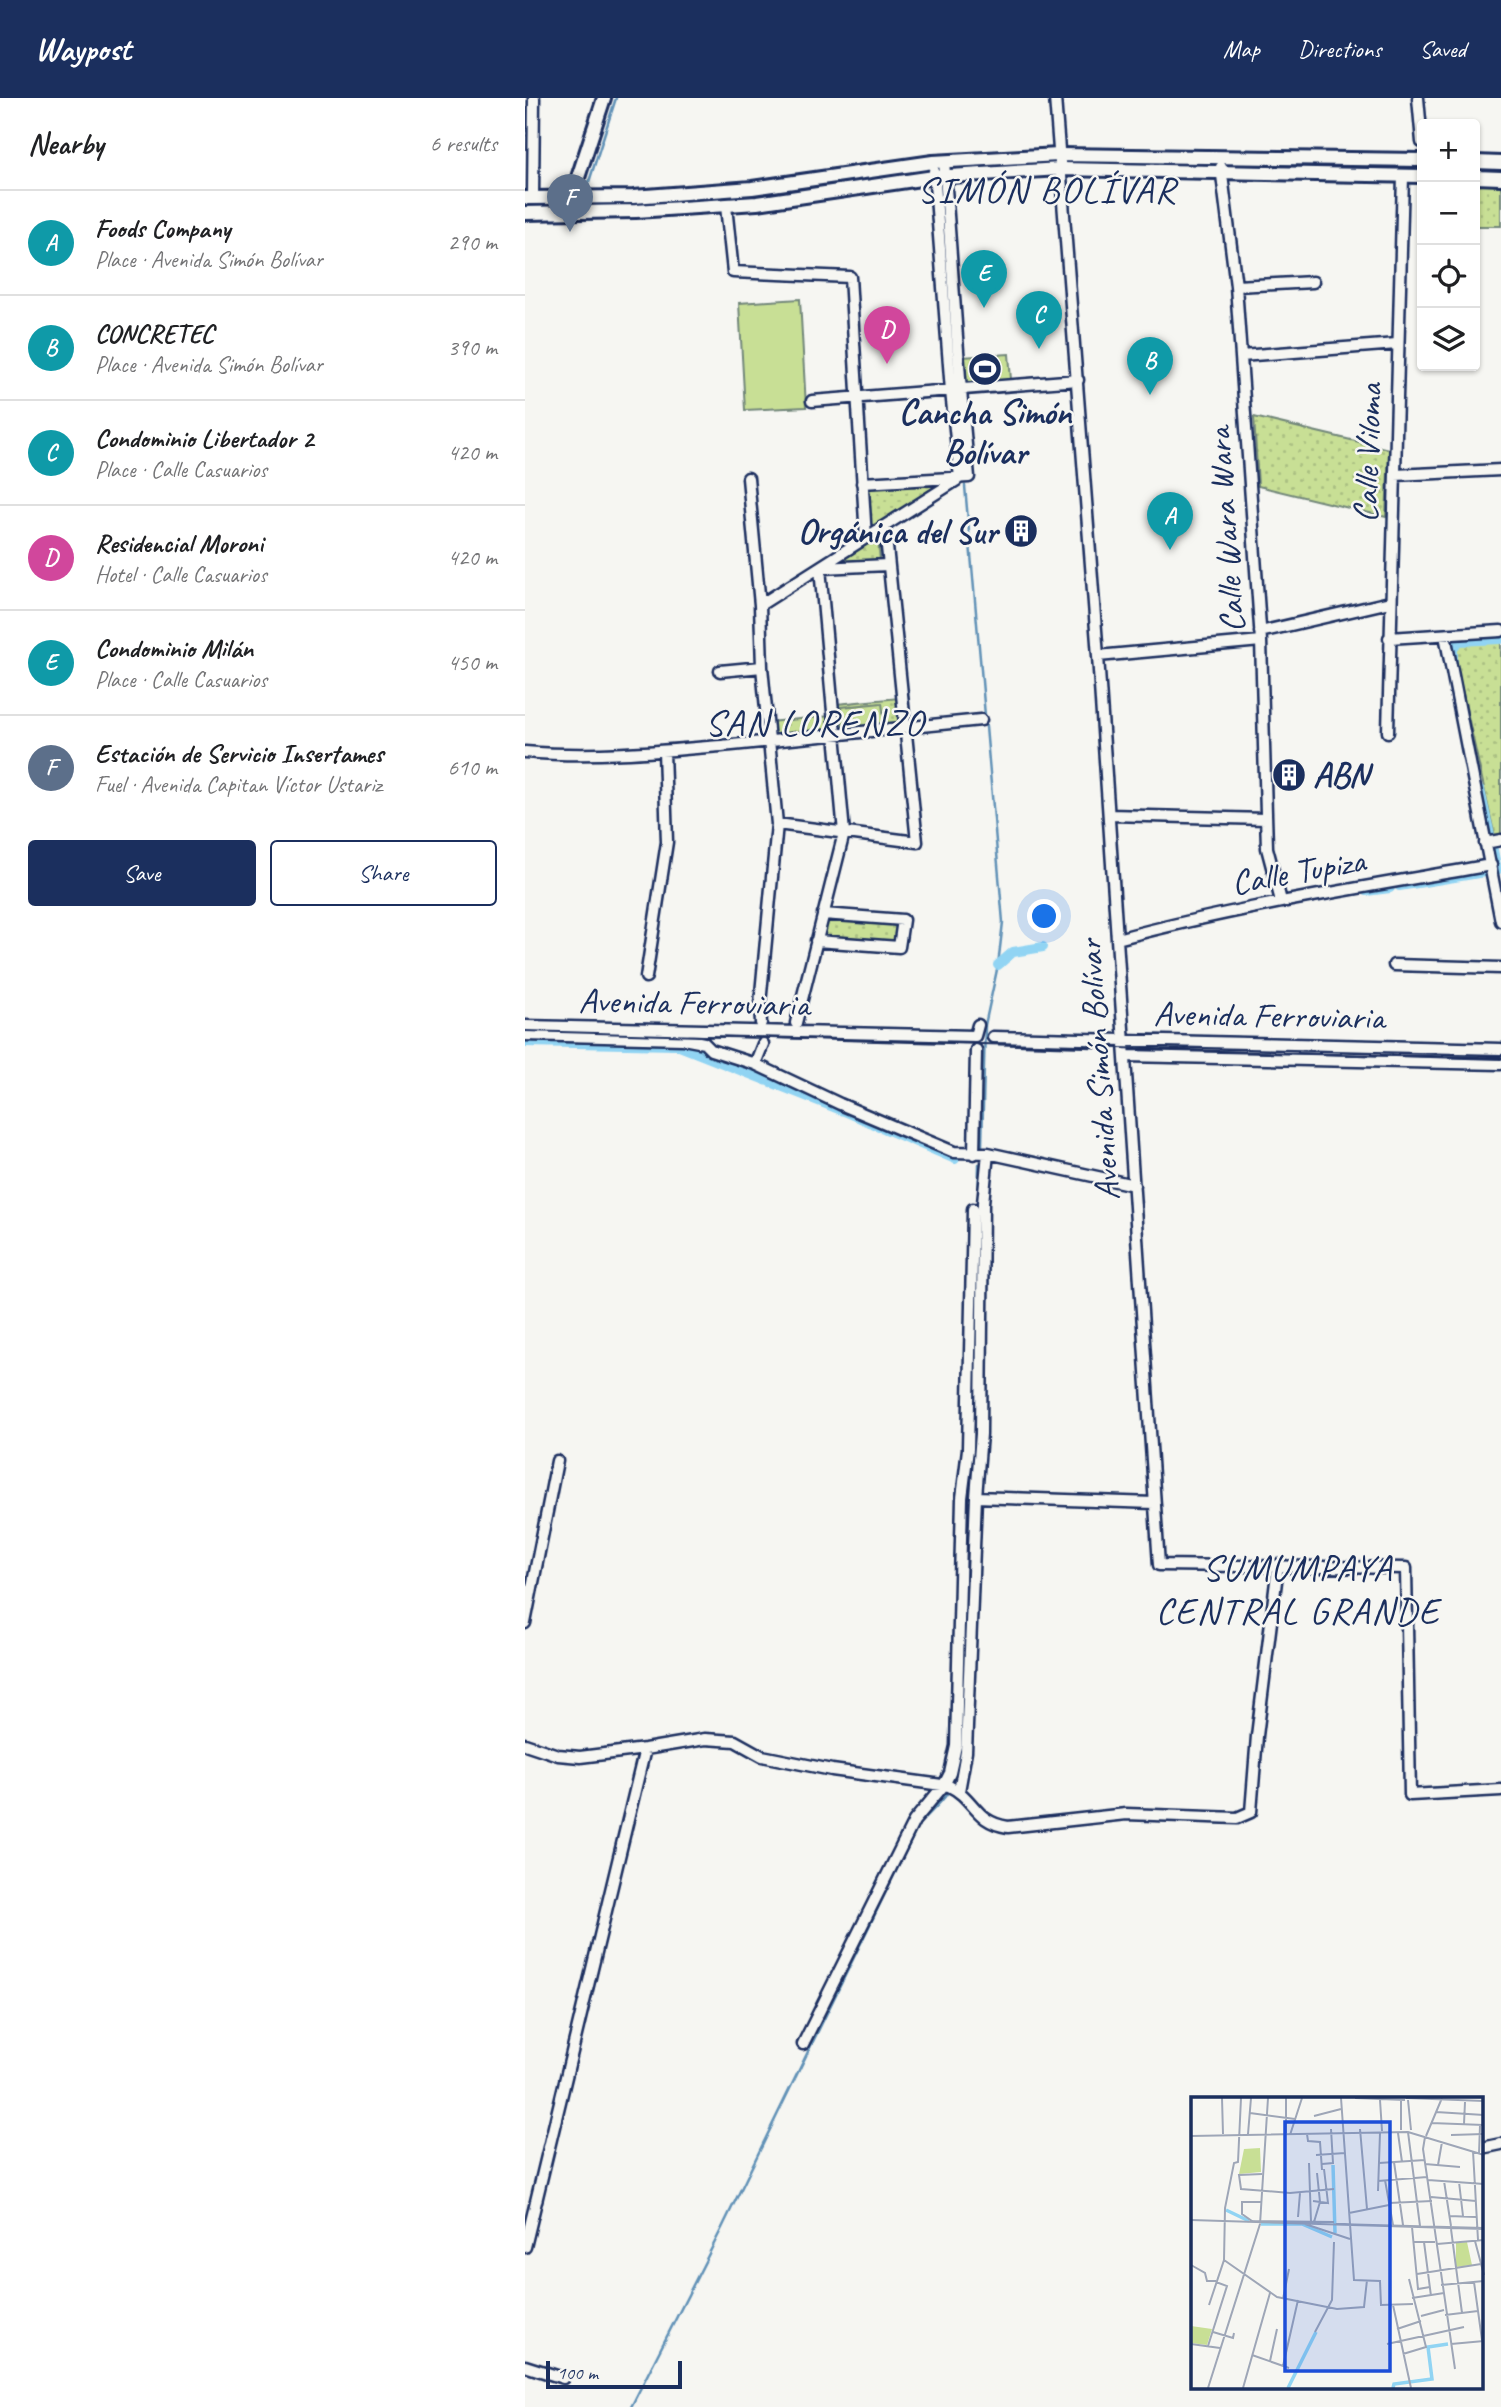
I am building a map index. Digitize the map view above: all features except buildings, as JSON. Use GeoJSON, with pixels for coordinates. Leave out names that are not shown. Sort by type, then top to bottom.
{"type":"FeatureCollection","features":[{"type":"Feature","properties":{"kind":"main road"},"geometry":{"type":"LineString","coordinates":[[570,213],[571,196],[604,98]]}},
{"type":"Feature","properties":{"kind":"main road"},"geometry":{"type":"LineString","coordinates":[[529,198],[633,197],[752,188],[939,162],[1059,155],[1220,155],[1417,160]]}},
{"type":"Feature","properties":{"kind":"main road"},"geometry":{"type":"LineString","coordinates":[[1480,162],[1501,163]]}},
{"type":"Feature","properties":{"kind":"main road"},"geometry":{"type":"LineString","coordinates":[[525,213],[726,206],[782,201],[940,177],[1060,169],[1221,170],[1417,176]]}},
{"type":"Feature","properties":{"kind":"main road"},"geometry":{"type":"LineString","coordinates":[[1480,177],[1501,178]]}},
{"type":"Feature","properties":{"kind":"street"},"geometry":{"type":"LineString","coordinates":[[529,198],[534,98]]}},
{"type":"Feature","properties":{"kind":"street","name":"Avenida Simón Bolívar"},"geometry":{"type":"LineString","coordinates":[[1055,98],[1098,656],[1159,1565],[1406,1568],[1410,1795],[1501,1790]]}},
{"type":"Feature","properties":{"kind":"street"},"geometry":{"type":"LineString","coordinates":[[1418,98],[1420,119]]}},
{"type":"Feature","properties":{"kind":"street","name":"Calle Wara Wara"},"geometry":{"type":"LineString","coordinates":[[1220,155],[1236,286],[1261,637],[1267,848],[1281,901]]}},
{"type":"Feature","properties":{"kind":"street"},"geometry":{"type":"LineString","coordinates":[[939,162],[965,477]]}},
{"type":"Feature","properties":{"kind":"street","name":"Calle Viloma"},"geometry":{"type":"LineString","coordinates":[[1388,732],[1403,176]]}},
{"type":"Feature","properties":{"kind":"street"},"geometry":{"type":"LineString","coordinates":[[726,206],[733,272],[850,277],[866,538]]}},
{"type":"Feature","properties":{"kind":"street"},"geometry":{"type":"LineString","coordinates":[[1236,286],[1313,282]]}},
{"type":"Feature","properties":{"kind":"street"},"geometry":{"type":"LineString","coordinates":[[1241,356],[1397,344]]}},
{"type":"Feature","properties":{"kind":"street"},"geometry":{"type":"LineString","coordinates":[[812,401],[1078,380]]}},
{"type":"Feature","properties":{"kind":"street"},"geometry":{"type":"LineString","coordinates":[[1395,475],[1501,470]]}},
{"type":"Feature","properties":{"kind":"street"},"geometry":{"type":"LineString","coordinates":[[862,483],[965,477]]}},
{"type":"Feature","properties":{"kind":"street"},"geometry":{"type":"LineString","coordinates":[[760,605],[965,477]]}},
{"type":"Feature","properties":{"kind":"street"},"geometry":{"type":"LineString","coordinates":[[748,478],[760,605],[762,667],[778,824],[760,1004],[761,1023]]}},
{"type":"Feature","properties":{"kind":"street"},"geometry":{"type":"LineString","coordinates":[[778,824],[916,842],[884,527]]}},
{"type":"Feature","properties":{"kind":"street"},"geometry":{"type":"LineString","coordinates":[[820,568],[888,565]]}},
{"type":"Feature","properties":{"kind":"street"},"geometry":{"type":"LineString","coordinates":[[796,1023],[844,833],[820,568]]}},
{"type":"Feature","properties":{"kind":"street"},"geometry":{"type":"LineString","coordinates":[[1098,656],[1261,637],[1390,602]]}},
{"type":"Feature","properties":{"kind":"street"},"geometry":{"type":"LineString","coordinates":[[1389,639],[1501,631]]}},
{"type":"Feature","properties":{"kind":"street"},"geometry":{"type":"LineString","coordinates":[[1445,635],[1501,921]]}},
{"type":"Feature","properties":{"kind":"street"},"geometry":{"type":"LineString","coordinates":[[720,671],[762,667]]}},
{"type":"Feature","properties":{"kind":"street"},"geometry":{"type":"LineString","coordinates":[[525,751],[568,756],[664,751],[835,737],[981,720]]}},
{"type":"Feature","properties":{"kind":"street"},"geometry":{"type":"LineString","coordinates":[[646,977],[667,842],[664,751]]}},
{"type":"Feature","properties":{"kind":"street"},"geometry":{"type":"LineString","coordinates":[[1109,816],[1266,819]]}},
{"type":"Feature","properties":{"kind":"street"},"geometry":{"type":"LineString","coordinates":[[1485,843],[1501,840]]}},
{"type":"Feature","properties":{"kind":"street","name":"Calle Tupiza"},"geometry":{"type":"LineString","coordinates":[[1117,939],[1192,919],[1281,901],[1491,865]]}},
{"type":"Feature","properties":{"kind":"street"},"geometry":{"type":"LineString","coordinates":[[816,941],[899,947],[903,920],[823,914]]}},
{"type":"Feature","properties":{"kind":"street"},"geometry":{"type":"LineString","coordinates":[[1394,965],[1501,968]]}},
{"type":"Feature","properties":{"kind":"street","name":"Avenida Ferroviaria"},"geometry":{"type":"LineString","coordinates":[[525,1026],[975,1036],[978,1025]]}},
{"type":"Feature","properties":{"kind":"street","name":"Avenida Ferroviaria"},"geometry":{"type":"LineString","coordinates":[[525,1035],[683,1039],[704,1043],[711,1050],[755,1064],[764,1044]]}},
{"type":"Feature","properties":{"kind":"street","name":"Avenida Ferroviaria"},"geometry":{"type":"LineString","coordinates":[[993,1037],[1501,1049]]}},
{"type":"Feature","properties":{"kind":"street"},"geometry":{"type":"LineString","coordinates":[[974,1154],[976,1050]]}},
{"type":"Feature","properties":{"kind":"street","name":"Avenida Ferroviaria"},"geometry":{"type":"LineString","coordinates":[[1125,1056],[1501,1064]]}},
{"type":"Feature","properties":{"kind":"street"},"geometry":{"type":"LineString","coordinates":[[755,1064],[840,1104],[954,1152],[988,1153],[1133,1185]]}},
{"type":"Feature","properties":{"kind":"street"},"geometry":{"type":"LineString","coordinates":[[803,2044],[914,1821],[952,1788],[966,1752],[981,1434],[983,1203],[988,1153]]}},
{"type":"Feature","properties":{"kind":"street"},"geometry":{"type":"LineString","coordinates":[[952,1788],[950,1773],[956,1746],[962,1498],[968,1449],[973,1209]]}},
{"type":"Feature","properties":{"kind":"street"},"geometry":{"type":"LineString","coordinates":[[525,1623],[557,1461]]}},
{"type":"Feature","properties":{"kind":"street"},"geometry":{"type":"LineString","coordinates":[[976,1497],[1154,1503]]}},
{"type":"Feature","properties":{"kind":"street"},"geometry":{"type":"LineString","coordinates":[[525,1744],[558,1755],[580,1757],[705,1739],[734,1741],[762,1756],[832,1770],[952,1788],[985,1820],[993,1825],[1008,1827],[1126,1814],[1237,1818],[1251,1812],[1257,1736],[1278,1565]]}},
{"type":"Feature","properties":{"kind":"street"},"geometry":{"type":"LineString","coordinates":[[525,2247],[645,1749]]}},
{"type":"Feature","properties":{"kind":"street"},"geometry":{"type":"LineString","coordinates":[[1483,2148],[1501,2144]]}},
{"type":"Feature","properties":{"kind":"street"},"geometry":{"type":"LineString","coordinates":[[525,2365],[563,2378]]}},
{"type":"Feature","properties":{"kind":"green space"},"geometry":{"type":"Polygon","coordinates":[[[927,168],[927,174],[773,198],[592,209],[592,203],[927,168]]]}},
{"type":"Feature","properties":{"kind":"green space"},"geometry":{"type":"Polygon","coordinates":[[[1480,185],[1501,185],[1501,226],[1480,226],[1480,185]]]}},
{"type":"Feature","properties":{"kind":"green space"},"geometry":{"type":"Polygon","coordinates":[[[800,299],[806,407],[745,410],[739,303],[800,299]]]}},
{"type":"Feature","properties":{"kind":"green space","name":"Cancha Simón Bolívar"},"geometry":{"type":"Polygon","coordinates":[[[1009,354],[1011,380],[964,384],[962,357],[1009,354]]]}},
{"type":"Feature","properties":{"kind":"green space"},"geometry":{"type":"Polygon","coordinates":[[[1254,417],[1389,449],[1386,517],[1258,486],[1254,417]]]}},
{"type":"Feature","properties":{"kind":"green space"},"geometry":{"type":"Polygon","coordinates":[[[939,484],[876,527],[870,524],[867,492],[872,487],[939,484]]]}},
{"type":"Feature","properties":{"kind":"green space"},"geometry":{"type":"Polygon","coordinates":[[[878,535],[880,562],[839,562],[878,535]]]}},
{"type":"Feature","properties":{"kind":"green space"},"geometry":{"type":"Polygon","coordinates":[[[1501,639],[1501,836],[1495,837],[1453,649],[1459,641],[1501,639]]]}},
{"type":"Feature","properties":{"kind":"green space"},"geometry":{"type":"Polygon","coordinates":[[[899,698],[901,727],[840,733],[837,704],[899,698]]]}},
{"type":"Feature","properties":{"kind":"green space"},"geometry":{"type":"Polygon","coordinates":[[[882,703],[885,727],[843,731],[841,707],[882,703]]]}},
{"type":"Feature","properties":{"kind":"green space"},"geometry":{"type":"Polygon","coordinates":[[[830,716],[831,732],[771,738],[769,722],[830,716]]]}},
{"type":"Feature","properties":{"kind":"green space"},"geometry":{"type":"Polygon","coordinates":[[[830,917],[892,923],[898,936],[891,943],[824,937],[822,933],[825,919],[830,917]]]}},
{"type":"Feature","properties":{"kind":"waterway"},"geometry":{"type":"LineString","coordinates":[[587,188],[616,98]]}},
{"type":"Feature","properties":{"kind":"waterway"},"geometry":{"type":"LineString","coordinates":[[941,195],[955,385]]}},
{"type":"Feature","properties":{"kind":"waterway"},"geometry":{"type":"LineString","coordinates":[[965,486],[1003,922],[998,965],[985,1025],[982,1147]]}},
{"type":"Feature","properties":{"kind":"waterway"},"geometry":{"type":"LineString","coordinates":[[1453,663],[1453,649],[1459,641],[1501,639]]}},
{"type":"Feature","properties":{"kind":"waterway"},"geometry":{"type":"LineString","coordinates":[[1480,790],[1490,835]]}},
{"type":"Feature","properties":{"kind":"waterway"},"geometry":{"type":"LineString","coordinates":[[1493,850],[1497,870]]}},
{"type":"Feature","properties":{"kind":"waterway"},"geometry":{"type":"LineString","coordinates":[[1399,886],[1485,872]]}},
{"type":"Feature","properties":{"kind":"waterway"},"geometry":{"type":"LineString","coordinates":[[1366,891],[1390,888]]}},
{"type":"Feature","properties":{"kind":"waterway"},"geometry":{"type":"LineString","coordinates":[[998,965],[1013,952],[1043,947]]}},
{"type":"Feature","properties":{"kind":"waterway"},"geometry":{"type":"LineString","coordinates":[[525,1042],[677,1045],[844,1111],[955,1159]]}},
{"type":"Feature","properties":{"kind":"waterway"},"geometry":{"type":"LineString","coordinates":[[962,1742],[967,1537],[974,1447],[979,1164]]}},
{"type":"Feature","properties":{"kind":"waterway"},"geometry":{"type":"LineString","coordinates":[[631,2407],[722,2228],[919,1824],[946,1796],[954,1781],[960,1759]]}},
{"type":"Feature","properties":{"kind":"tram line"},"geometry":{"type":"LineString","coordinates":[[525,1031],[1501,1059]]}},
{"type":"Feature","properties":{"kind":"place","name":"Estación de Servicio Insertames"},"geometry":{"type":"Point","coordinates":[570,232]}},
{"type":"Feature","properties":{"kind":"place","name":"Condominio Milán"},"geometry":{"type":"Point","coordinates":[984,308]}},
{"type":"Feature","properties":{"kind":"place","name":"Condominio Libertador 2"},"geometry":{"type":"Point","coordinates":[1039,349]}},
{"type":"Feature","properties":{"kind":"place","name":"Residencial Moroni"},"geometry":{"type":"Point","coordinates":[887,364]}},
{"type":"Feature","properties":{"kind":"place","name":"Cancha Simón Bolívar"},"geometry":{"type":"Point","coordinates":[985,369]}},
{"type":"Feature","properties":{"kind":"place","name":"CONCRETEC"},"geometry":{"type":"Point","coordinates":[1150,395]}},
{"type":"Feature","properties":{"kind":"place","name":"Orgánica del Sur"},"geometry":{"type":"Point","coordinates":[1021,531]}},
{"type":"Feature","properties":{"kind":"place","name":"Foods Company"},"geometry":{"type":"Point","coordinates":[1170,550]}},
{"type":"Feature","properties":{"kind":"place","name":"ABN"},"geometry":{"type":"Point","coordinates":[1289,775]}},
{"type":"Feature","properties":{"kind":"district","name":"SIMÓN BOLÍVAR"},"geometry":{"type":"Point","coordinates":[1047,189]}},
{"type":"Feature","properties":{"kind":"district","name":"SAN LORENZO"},"geometry":{"type":"Point","coordinates":[815,722]}},
{"type":"Feature","properties":{"kind":"district","name":"SUMUMPAYA CENTRAL GRANDE"},"geometry":{"type":"Point","coordinates":[1298,1588]}}]}
